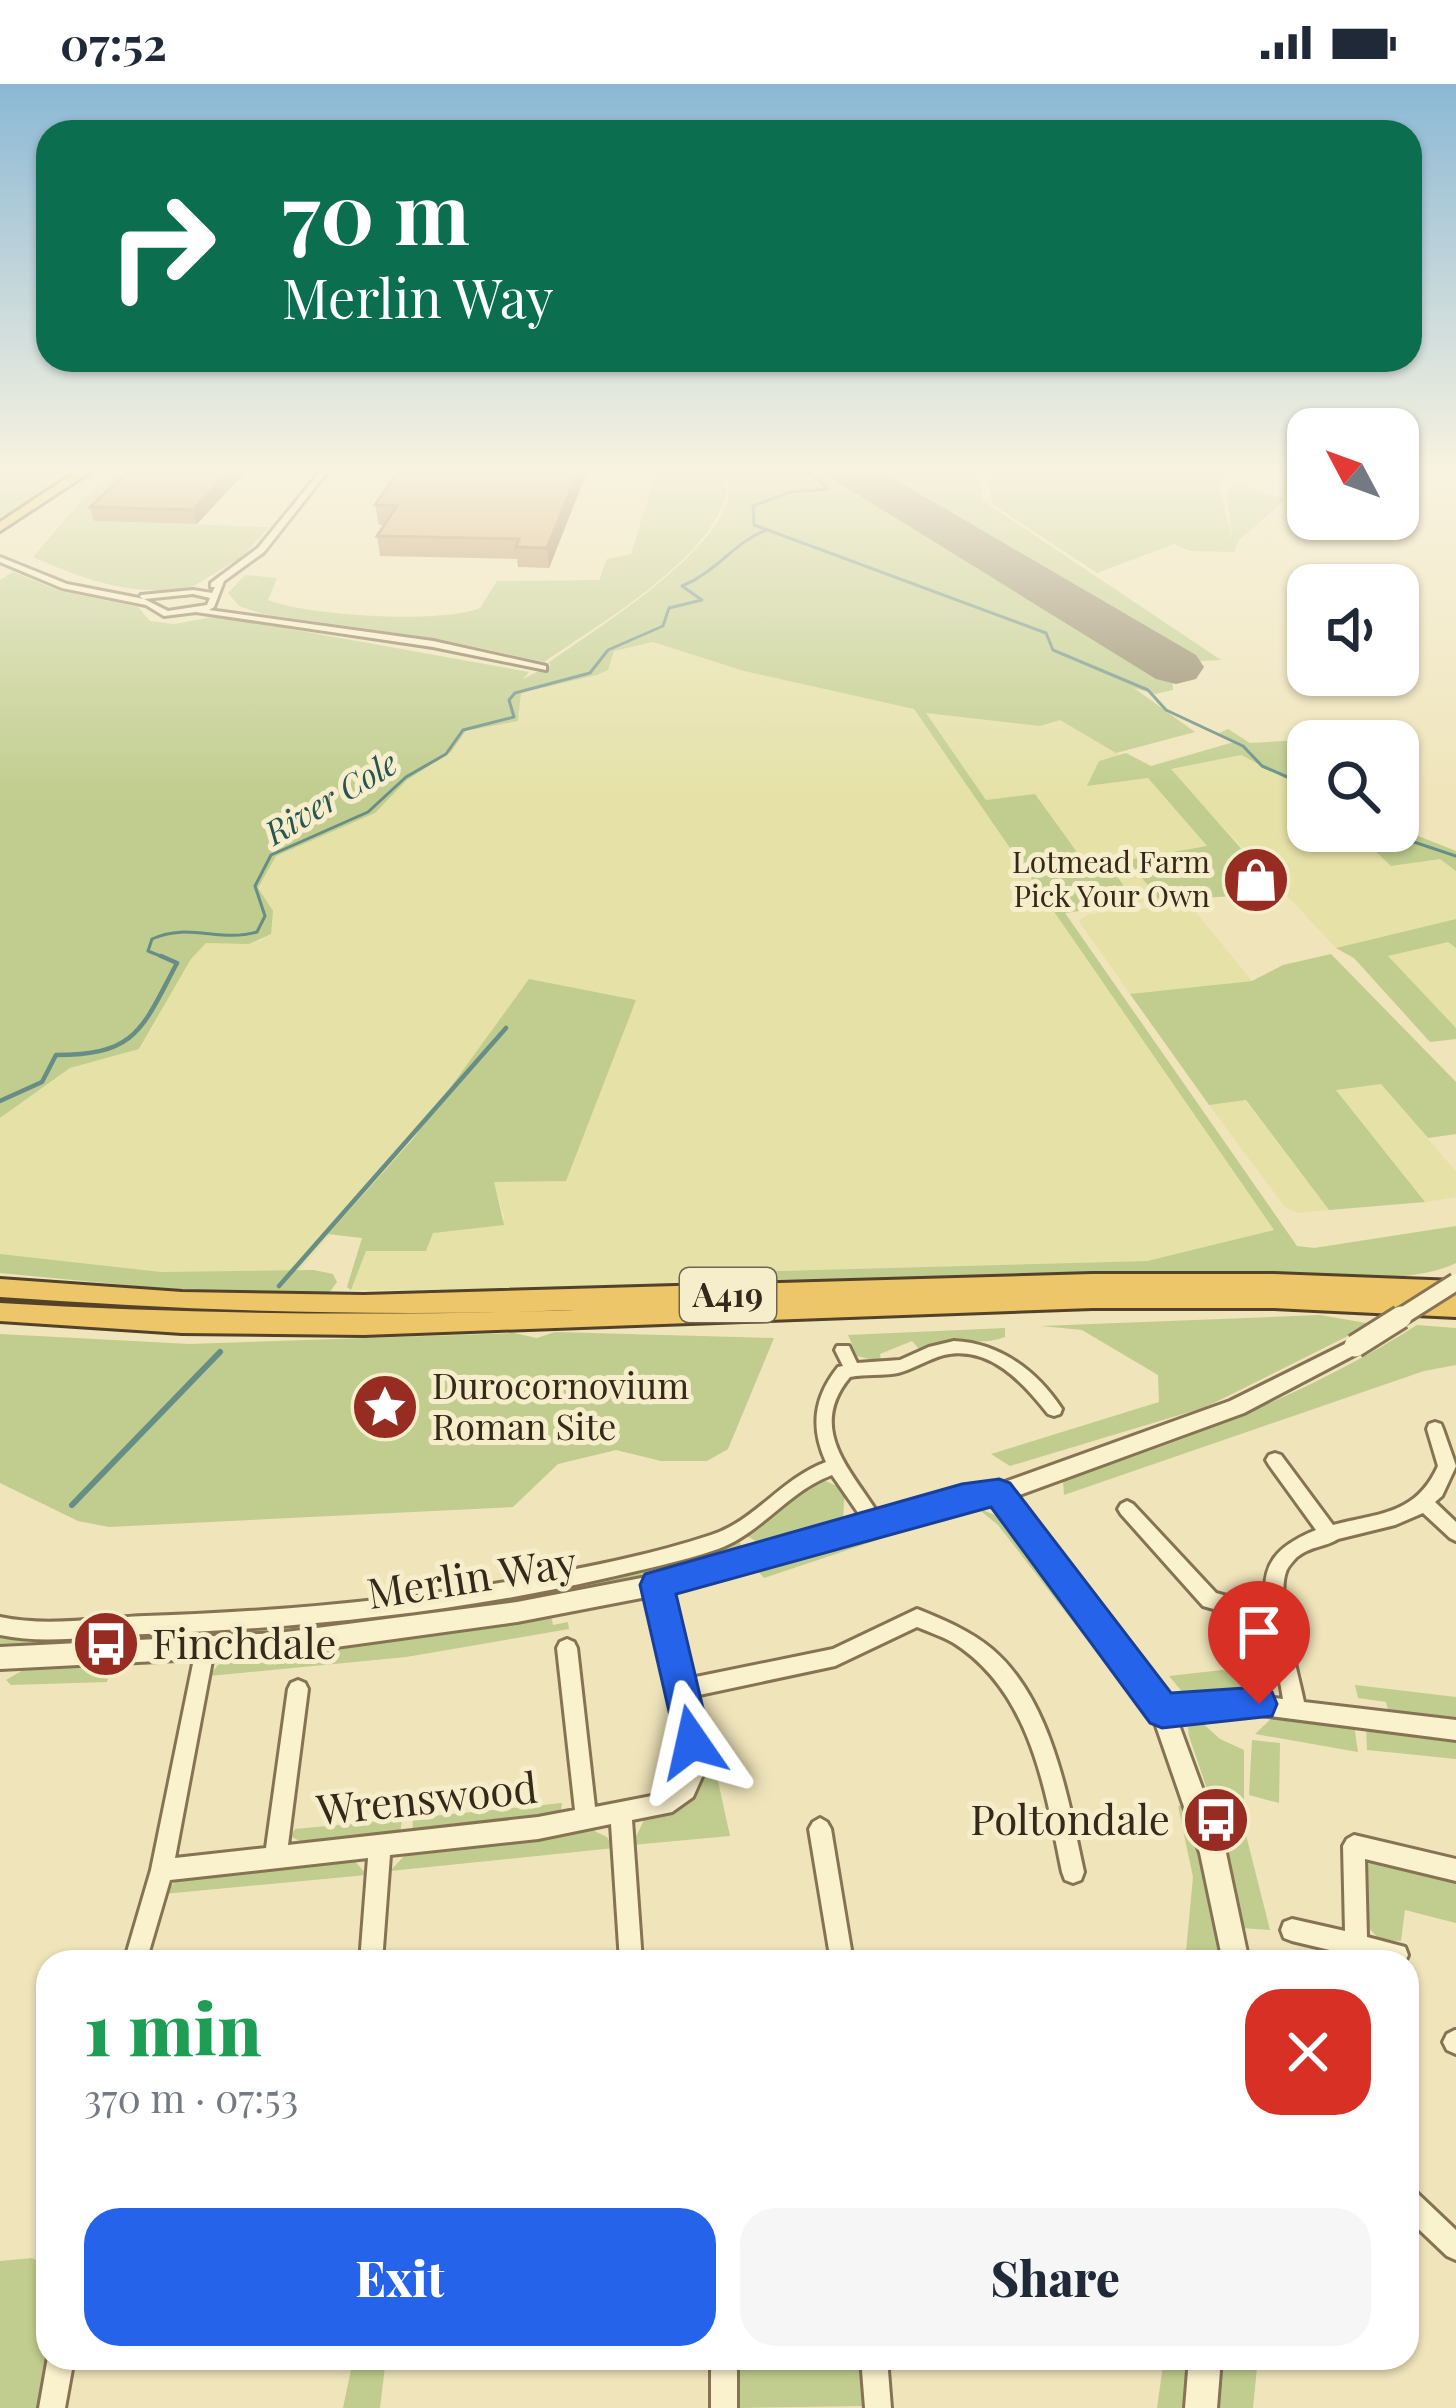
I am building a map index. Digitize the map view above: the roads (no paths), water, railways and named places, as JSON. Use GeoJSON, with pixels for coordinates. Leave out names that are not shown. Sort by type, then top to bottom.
{"type":"FeatureCollection","features":[{"type":"Feature","properties":{"kind":"highway","name":"A419"},"geometry":{"type":"LineString","coordinates":[[0,1288],[279,1306],[1145,1280],[1456,1286]]}},
{"type":"Feature","properties":{"kind":"highway","name":"A419"},"geometry":{"type":"LineString","coordinates":[[0,1312],[211,1326],[326,1327],[1139,1299],[1456,1308]]}},
{"type":"Feature","properties":{"kind":"street"},"geometry":{"type":"LineString","coordinates":[[53,580],[160,616],[233,613],[433,644],[543,668]]}},
{"type":"Feature","properties":{"kind":"street"},"geometry":{"type":"LineString","coordinates":[[73,580],[95,588],[167,596],[220,582]]}},
{"type":"Feature","properties":{"kind":"street"},"geometry":{"type":"LineString","coordinates":[[200,611],[213,600],[220,582]]}},
{"type":"Feature","properties":{"kind":"street"},"geometry":{"type":"LineString","coordinates":[[189,592],[233,613]]}},
{"type":"Feature","properties":{"kind":"street"},"geometry":{"type":"LineString","coordinates":[[160,616],[167,596]]}},
{"type":"Feature","properties":{"kind":"street","name":"Merlin Way"},"geometry":{"type":"LineString","coordinates":[[1,1661],[204,1650],[427,1627],[657,1585],[874,1522],[999,1492],[1238,1407],[1456,1286]]}},
{"type":"Feature","properties":{"kind":"street"},"geometry":{"type":"LineString","coordinates":[[874,1522],[823,1439],[822,1418],[837,1380],[852,1369],[896,1367],[948,1348],[975,1350],[1019,1368],[1054,1408]]}},
{"type":"Feature","properties":{"kind":"street"},"geometry":{"type":"LineString","coordinates":[[843,1350],[852,1369]]}},
{"type":"Feature","properties":{"kind":"street"},"geometry":{"type":"LineString","coordinates":[[1295,1708],[1273,1585],[1282,1559],[1331,1536],[1425,1504],[1439,1488],[1447,1466],[1435,1429]]}},
{"type":"Feature","properties":{"kind":"street"},"geometry":{"type":"LineString","coordinates":[[1275,1460],[1331,1536]]}},
{"type":"Feature","properties":{"kind":"street","name":"Merlin Way"},"geometry":{"type":"LineString","coordinates":[[0,1625],[28,1630],[254,1619],[544,1580],[719,1540],[761,1516],[795,1482],[836,1466]]}},
{"type":"Feature","properties":{"kind":"street"},"geometry":{"type":"LineString","coordinates":[[999,1492],[1162,1711],[1213,1853],[1233,1950]]}},
{"type":"Feature","properties":{"kind":"street"},"geometry":{"type":"LineString","coordinates":[[1425,1504],[1456,1532]]}},
{"type":"Feature","properties":{"kind":"street"},"geometry":{"type":"LineString","coordinates":[[1127,1509],[1210,1600],[1277,1619]]}},
{"type":"Feature","properties":{"kind":"street","name":"Wrenswood"},"geometry":{"type":"LineString","coordinates":[[162,1870],[621,1815],[672,1802],[692,1780],[694,1758],[657,1585]]}},
{"type":"Feature","properties":{"kind":"street"},"geometry":{"type":"LineString","coordinates":[[682,1690],[835,1657],[917,1618],[951,1629],[992,1658],[1030,1717],[1050,1767],[1073,1872]]}},
{"type":"Feature","properties":{"kind":"street","name":"Wrenswood"},"geometry":{"type":"LineString","coordinates":[[567,1648],[586,1819]]}},
{"type":"Feature","properties":{"kind":"street"},"geometry":{"type":"LineString","coordinates":[[139,1950],[162,1870],[204,1650]]}},
{"type":"Feature","properties":{"kind":"street","name":"Wrenswood"},"geometry":{"type":"LineString","coordinates":[[277,1856],[298,1689]]}},
{"type":"Feature","properties":{"kind":"street"},"geometry":{"type":"LineString","coordinates":[[1162,1711],[1224,1702],[1456,1730]]}},
{"type":"Feature","properties":{"kind":"street"},"geometry":{"type":"LineString","coordinates":[[621,1815],[630,1950]]}},
{"type":"Feature","properties":{"kind":"street"},"geometry":{"type":"LineString","coordinates":[[820,1829],[840,1950]]}},
{"type":"Feature","properties":{"kind":"street"},"geometry":{"type":"LineString","coordinates":[[372,1950],[380,1845]]}},
{"type":"Feature","properties":{"kind":"street"},"geometry":{"type":"LineString","coordinates":[[1356,1945],[1354,1846],[1456,1870]]}},
{"type":"Feature","properties":{"kind":"street"},"geometry":{"type":"LineString","coordinates":[[1292,1930],[1376,1950]]}},
{"type":"Feature","properties":{"kind":"street"},"geometry":{"type":"LineString","coordinates":[[1419,2212],[1456,2247]]}},
{"type":"Feature","properties":{"kind":"street"},"geometry":{"type":"LineString","coordinates":[[52,2408],[59,2370]]}},
{"type":"Feature","properties":{"kind":"street"},"geometry":{"type":"LineString","coordinates":[[724,2370],[724,2408]]}},
{"type":"Feature","properties":{"kind":"street"},"geometry":{"type":"LineString","coordinates":[[875,2370],[878,2408]]}},
{"type":"Feature","properties":{"kind":"street"},"geometry":{"type":"LineString","coordinates":[[1201,2408],[1204,2370]]}},
{"type":"Feature","properties":{"kind":"waterway","name":"River Cole"},"geometry":{"type":"LineString","coordinates":[[166,958],[148,951],[152,939],[179,932],[257,932],[265,916],[255,886],[271,855],[368,812],[406,777],[446,754],[463,730],[514,717],[509,700],[515,693],[590,673],[608,650],[663,626],[669,608],[702,600],[682,586],[692,580]]}},
{"type":"Feature","properties":{"kind":"waterway"},"geometry":{"type":"LineString","coordinates":[[904,580],[1046,633],[1053,650],[1148,690],[1166,710],[1243,746],[1262,766],[1287,777]]}},
{"type":"Feature","properties":{"kind":"waterway"},"geometry":{"type":"LineString","coordinates":[[1419,844],[1456,856]]}},
{"type":"Feature","properties":{"kind":"waterway","name":"River Cole"},"geometry":{"type":"LineString","coordinates":[[161,956],[166,958]]}},
{"type":"Feature","properties":{"kind":"waterway","name":"River Cole"},"geometry":{"type":"LineString","coordinates":[[0,1101],[42,1082],[56,1055],[104,1050],[134,1034],[177,963],[166,958]]}},
{"type":"Feature","properties":{"kind":"waterway"},"geometry":{"type":"LineString","coordinates":[[279,1286],[506,1028]]}},
{"type":"Feature","properties":{"kind":"waterway"},"geometry":{"type":"LineString","coordinates":[[72,1505],[220,1352]]}},
{"type":"Feature","properties":{"kind":"place","name":"Lotmead Farm Pick Your Own"},"geometry":{"type":"Point","coordinates":[1256,880]}},
{"type":"Feature","properties":{"kind":"place","name":"Durocornovium Roman Site"},"geometry":{"type":"Point","coordinates":[385,1407]}},
{"type":"Feature","properties":{"kind":"place","name":"Finchdale"},"geometry":{"type":"Point","coordinates":[106,1644]}},
{"type":"Feature","properties":{"kind":"place","name":"Poltondale"},"geometry":{"type":"Point","coordinates":[1216,1820]}}]}
